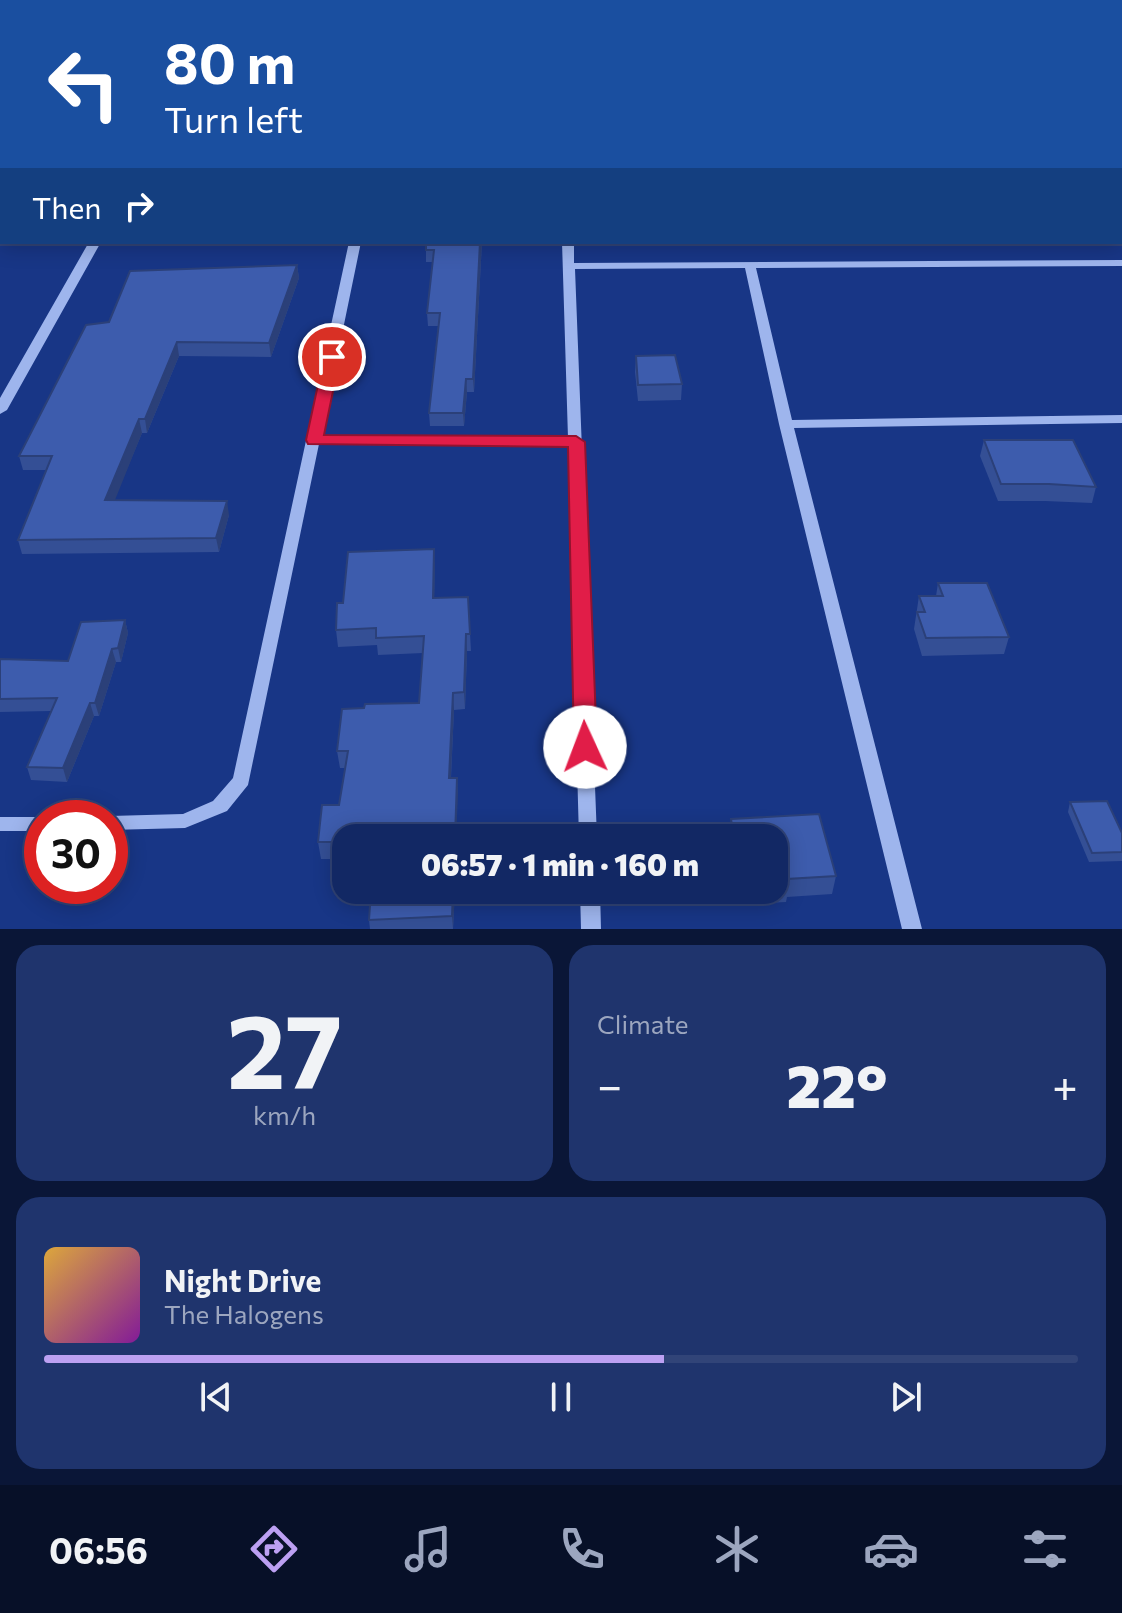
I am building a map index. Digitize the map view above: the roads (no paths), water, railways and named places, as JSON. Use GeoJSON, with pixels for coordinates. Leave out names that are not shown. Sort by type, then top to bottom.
{"type":"FeatureCollection","features":[{"type":"Feature","properties":{"kind":"street"},"geometry":{"type":"LineString","coordinates":[[0,410],[94,244]]}},
{"type":"Feature","properties":{"kind":"street"},"geometry":{"type":"LineString","coordinates":[[128,823],[185,821],[220,806],[242,780],[355,244]]}},
{"type":"Feature","properties":{"kind":"street"},"geometry":{"type":"LineString","coordinates":[[568,244],[588,824]]}},
{"type":"Feature","properties":{"kind":"street"},"geometry":{"type":"LineString","coordinates":[[570,266],[1122,263]]}},
{"type":"Feature","properties":{"kind":"street"},"geometry":{"type":"LineString","coordinates":[[750,265],[786,424],[912,929]]}},
{"type":"Feature","properties":{"kind":"street"},"geometry":{"type":"LineString","coordinates":[[0,382],[15,382]]}},
{"type":"Feature","properties":{"kind":"street"},"geometry":{"type":"LineString","coordinates":[[786,424],[1122,420]]}},
{"type":"Feature","properties":{"kind":"street"},"geometry":{"type":"LineString","coordinates":[[314,440],[576,442]]}},
{"type":"Feature","properties":{"kind":"street"},"geometry":{"type":"LineString","coordinates":[[0,824],[24,824]]}},
{"type":"Feature","properties":{"kind":"street"},"geometry":{"type":"LineString","coordinates":[[590,904],[591,929]]}}]}
